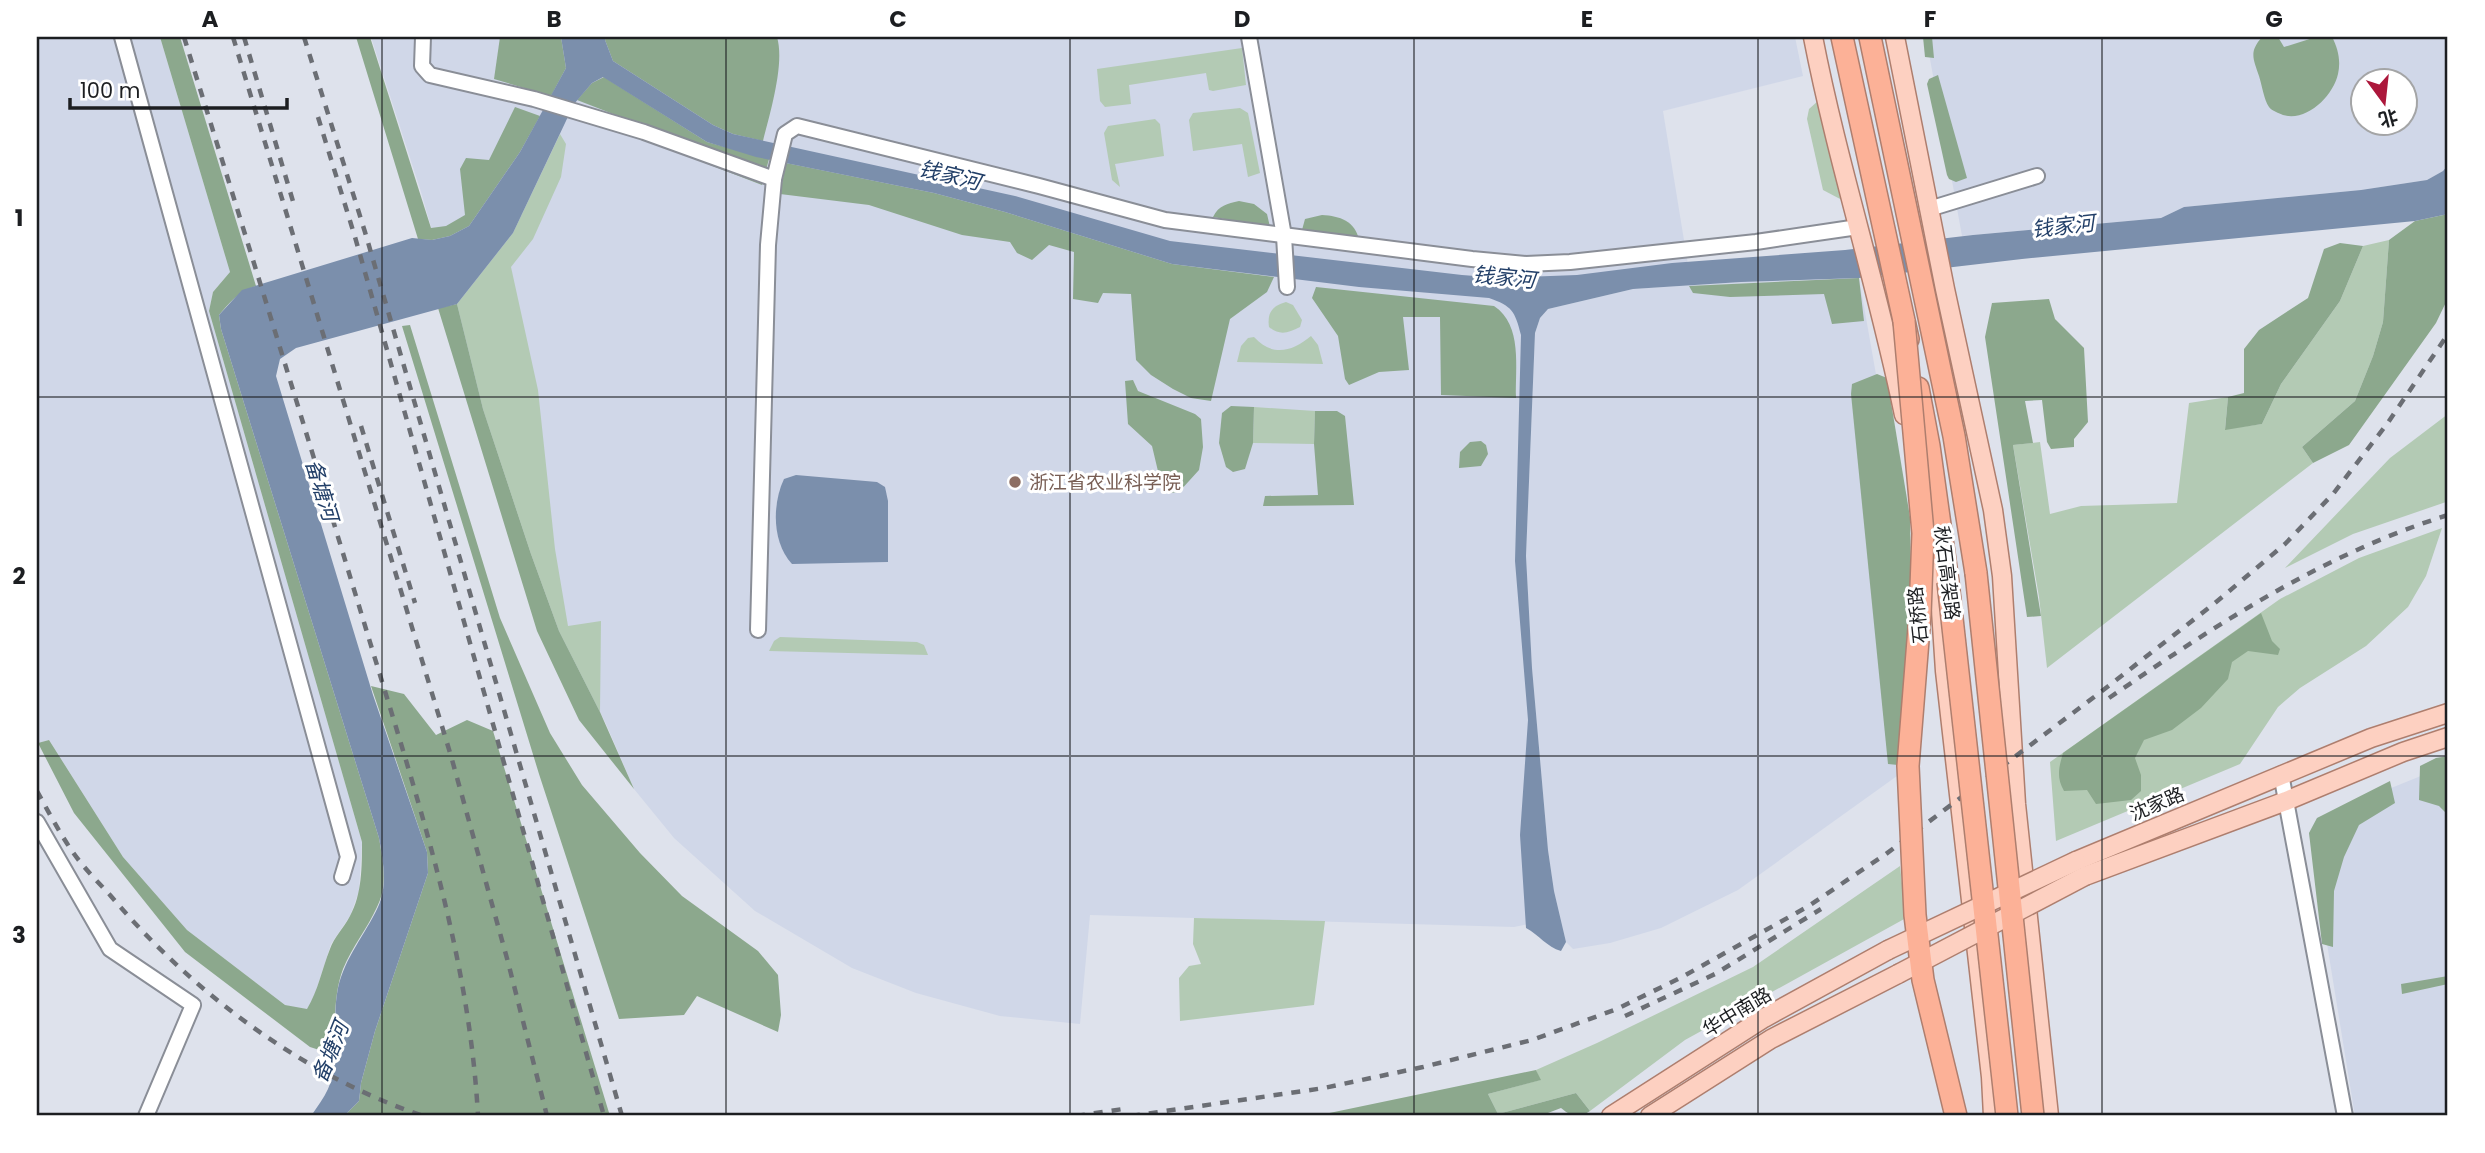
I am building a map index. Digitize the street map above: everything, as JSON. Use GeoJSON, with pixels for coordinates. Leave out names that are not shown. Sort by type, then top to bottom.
{"type":"FeatureCollection","features":[{"type":"Feature","properties":{"kind":"highway","name":"秋石高架路"},"geometry":{"type":"LineString","coordinates":[[1842,37],[1929,446],[1945,553],[2007,1116]]}},
{"type":"Feature","properties":{"kind":"highway","name":"秋石高架路"},"geometry":{"type":"LineString","coordinates":[[1870,37],[1947,396],[1972,542],[2033,1116]]}},
{"type":"Feature","properties":{"kind":"highway"},"geometry":{"type":"LineString","coordinates":[[1904,321],[1923,533],[1920,615],[1908,766],[1915,915],[1923,979],[1956,1116]]}},
{"type":"Feature","properties":{"kind":"main road","name":"石桥路"},"geometry":{"type":"LineString","coordinates":[[1814,37],[1836,144],[1889,342],[1930,540],[1941,610],[1945,671],[1991,1077],[1993,1116]]}},
{"type":"Feature","properties":{"kind":"main road"},"geometry":{"type":"LineString","coordinates":[[1895,37],[1945,289],[1993,510],[2000,562],[2016,804],[2049,1116]]}},
{"type":"Feature","properties":{"kind":"main road","name":"沈家路"},"geometry":{"type":"LineString","coordinates":[[1888,950],[2081,868],[2281,775],[2371,738],[2448,713]]}},
{"type":"Feature","properties":{"kind":"main road","name":"沈家路"},"geometry":{"type":"LineString","coordinates":[[2081,868],[2286,801],[2403,752],[2448,737]]}},
{"type":"Feature","properties":{"kind":"main road"},"geometry":{"type":"LineString","coordinates":[[1650,1116],[1771,1039],[1898,974],[2081,868]]}},
{"type":"Feature","properties":{"kind":"main road","name":"华中南路"},"geometry":{"type":"LineString","coordinates":[[1611,1116],[1764,1018],[1888,950]]}},
{"type":"Feature","properties":{"kind":"street"},"geometry":{"type":"LineString","coordinates":[[122,37],[348,858],[342,877]]}},
{"type":"Feature","properties":{"kind":"street"},"geometry":{"type":"LineString","coordinates":[[423,37],[422,66],[430,75],[534,99],[669,141],[774,178]]}},
{"type":"Feature","properties":{"kind":"street"},"geometry":{"type":"LineString","coordinates":[[1249,37],[1284,236],[1287,287]]}},
{"type":"Feature","properties":{"kind":"street"},"geometry":{"type":"LineString","coordinates":[[758,630],[768,245],[774,178],[785,134],[796,126],[1165,220],[1526,264],[1570,262],[1860,232]]}},
{"type":"Feature","properties":{"kind":"street"},"geometry":{"type":"LineString","coordinates":[[1931,217],[2037,176]]}},
{"type":"Feature","properties":{"kind":"street"},"geometry":{"type":"LineString","coordinates":[[2281,775],[2345,1116]]}},
{"type":"Feature","properties":{"kind":"street"},"geometry":{"type":"LineString","coordinates":[[37,822],[110,948],[193,1004],[146,1116]]}},
{"type":"Feature","properties":{"kind":"shaded area"},"geometry":{"type":"Polygon","coordinates":[[[37,37],[160,37],[230,272],[213,292],[209,311],[362,842],[359,891],[350,916],[331,944],[314,997],[307,1010],[285,1005],[187,930],[123,857],[49,740],[38,743],[37,740],[37,37]]]}},
{"type":"Feature","properties":{"kind":"shaded area","name":"浙江省农业科学院"},"geometry":{"type":"Polygon","coordinates":[[[371,37],[1795,37],[1803,76],[1663,111],[1689,271],[1530,293],[1520,561],[1544,921],[1514,927],[1090,915],[1080,1024],[1000,1016],[916,993],[852,968],[755,911],[674,838],[634,789],[606,724],[559,631],[483,409],[421,192],[371,37]]]}},
{"type":"Feature","properties":{"kind":"shaded area"},"geometry":{"type":"Polygon","coordinates":[[[1926,37],[2448,37],[2448,165],[2443,171],[2427,180],[2361,190],[2184,207],[2161,218],[1962,236],[1926,37]]]}},
{"type":"Feature","properties":{"kind":"shaded area"},"geometry":{"type":"Polygon","coordinates":[[[1859,278],[1902,522],[1897,776],[1738,890],[1661,928],[1610,943],[1573,949],[1566,942],[1548,850],[1532,668],[1526,556],[1535,333],[1540,318],[1548,309],[1633,289],[1859,278]]]}},
{"type":"Feature","properties":{"kind":"shaded area"},"geometry":{"type":"Polygon","coordinates":[[[2448,765],[2448,1116],[2355,1116],[2309,833],[2317,818],[2448,765]]]}},
{"type":"Feature","properties":{"kind":"green space"},"geometry":{"type":"Polygon","coordinates":[[[160,37],[180,37],[256,286],[231,301],[219,315],[221,329],[381,847],[383,891],[340,979],[335,1012],[335,1055],[310,1047],[185,952],[74,813],[38,743],[49,740],[123,857],[187,930],[285,1005],[307,1009],[332,945],[357,899],[362,842],[209,311],[213,292],[230,272],[160,37]]]}},
{"type":"Feature","properties":{"kind":"green space"},"geometry":{"type":"Polygon","coordinates":[[[356,37],[370,37],[431,228],[446,226],[465,215],[460,169],[466,158],[489,160],[515,107],[540,116],[520,152],[469,226],[450,236],[432,240],[418,239],[356,37]]]}},
{"type":"Feature","properties":{"kind":"green space"},"geometry":{"type":"Polygon","coordinates":[[[500,37],[561,37],[566,68],[551,96],[494,79],[500,37]]]}},
{"type":"Feature","properties":{"kind":"green space"},"geometry":{"type":"Polygon","coordinates":[[[606,37],[777,37],[778,74],[763,141],[733,134],[713,125],[613,61],[606,37]]]}},
{"type":"Feature","properties":{"kind":"green space"},"geometry":{"type":"Polygon","coordinates":[[[1923,37],[1932,37],[1934,58],[1925,57],[1923,37]]]}},
{"type":"Feature","properties":{"kind":"green space"},"geometry":{"type":"Polygon","coordinates":[[[2262,37],[2278,37],[2284,47],[2316,37],[2332,37],[2338,55],[2338,74],[2331,91],[2310,111],[2292,116],[2283,115],[2269,107],[2253,55],[2262,37]]]}},
{"type":"Feature","properties":{"kind":"green space"},"geometry":{"type":"Polygon","coordinates":[[[1242,48],[1246,85],[1209,90],[1206,73],[1129,85],[1131,104],[1105,107],[1100,101],[1097,69],[1242,48]]]}},
{"type":"Feature","properties":{"kind":"green space"},"geometry":{"type":"Polygon","coordinates":[[[1938,75],[1967,178],[1956,182],[1947,175],[1927,84],[1929,79],[1938,75]]]}},
{"type":"Feature","properties":{"kind":"green space"},"geometry":{"type":"Polygon","coordinates":[[[604,77],[707,142],[769,159],[762,185],[679,153],[675,138],[577,100],[592,83],[604,77]]]}},
{"type":"Feature","properties":{"kind":"green space"},"geometry":{"type":"Polygon","coordinates":[[[1818,101],[1842,200],[1823,190],[1807,119],[1809,109],[1818,101]]]}},
{"type":"Feature","properties":{"kind":"green space"},"geometry":{"type":"Polygon","coordinates":[[[1240,108],[1248,113],[1260,173],[1248,177],[1242,144],[1193,151],[1189,120],[1193,113],[1240,108]]]}},
{"type":"Feature","properties":{"kind":"green space"},"geometry":{"type":"Polygon","coordinates":[[[1155,119],[1160,124],[1164,156],[1115,164],[1120,187],[1112,180],[1104,133],[1108,126],[1155,119]]]}},
{"type":"Feature","properties":{"kind":"green space"},"geometry":{"type":"Polygon","coordinates":[[[560,134],[566,144],[561,177],[533,239],[511,267],[538,390],[555,549],[568,626],[601,621],[600,712],[559,631],[531,554],[483,409],[457,304],[513,233],[560,134]]]}},
{"type":"Feature","properties":{"kind":"green space"},"geometry":{"type":"Polygon","coordinates":[[[786,163],[934,193],[1172,264],[1274,277],[1267,292],[1230,319],[1211,401],[1191,398],[1151,375],[1136,360],[1131,294],[1103,293],[1098,303],[1073,299],[1074,252],[1049,245],[1032,260],[1017,253],[1010,242],[962,235],[869,205],[780,194],[786,163]]]}},
{"type":"Feature","properties":{"kind":"green space"},"geometry":{"type":"Polygon","coordinates":[[[1239,201],[1254,204],[1267,214],[1270,227],[1213,217],[1221,207],[1239,201]]]}},
{"type":"Feature","properties":{"kind":"green space"},"geometry":{"type":"Polygon","coordinates":[[[2448,214],[2448,298],[2436,323],[2349,445],[2313,463],[2302,447],[2355,401],[2373,356],[2383,322],[2389,240],[2415,221],[2448,214]]]}},
{"type":"Feature","properties":{"kind":"green space"},"geometry":{"type":"Polygon","coordinates":[[[1322,215],[1346,221],[1354,228],[1359,240],[1302,230],[1305,219],[1322,215]]]}},
{"type":"Feature","properties":{"kind":"green space"},"geometry":{"type":"Polygon","coordinates":[[[2389,240],[2383,322],[2373,356],[2355,401],[2302,447],[2313,463],[2047,668],[2039,597],[2013,445],[2040,442],[2050,514],[2081,506],[2177,503],[2189,403],[2228,397],[2225,429],[2262,424],[2281,384],[2340,301],[2363,246],[2389,240]]]}},
{"type":"Feature","properties":{"kind":"green space"},"geometry":{"type":"Polygon","coordinates":[[[2340,243],[2363,246],[2340,301],[2281,384],[2262,424],[2225,430],[2228,397],[2244,393],[2244,349],[2259,330],[2308,298],[2324,249],[2340,243]]]}},
{"type":"Feature","properties":{"kind":"green space"},"geometry":{"type":"Polygon","coordinates":[[[1859,278],[1864,321],[1832,324],[1824,294],[1730,297],[1693,293],[1689,286],[1859,278]]]}},
{"type":"Feature","properties":{"kind":"green space"},"geometry":{"type":"Polygon","coordinates":[[[1316,287],[1494,306],[1510,324],[1516,348],[1516,398],[1441,395],[1440,317],[1403,317],[1409,370],[1379,372],[1349,385],[1345,379],[1338,336],[1312,298],[1316,287]]]}},
{"type":"Feature","properties":{"kind":"green space"},"geometry":{"type":"Polygon","coordinates":[[[2049,299],[2055,319],[2084,348],[2088,422],[2074,439],[2074,447],[2051,449],[2047,442],[2042,400],[2025,401],[2033,443],[2013,445],[2041,616],[2027,617],[1985,337],[1992,303],[2049,299]]]}},
{"type":"Feature","properties":{"kind":"green space"},"geometry":{"type":"Polygon","coordinates":[[[1286,302],[1293,305],[1302,320],[1300,327],[1280,333],[1269,327],[1269,318],[1274,308],[1286,302]]]}},
{"type":"Feature","properties":{"kind":"green space"},"geometry":{"type":"Polygon","coordinates":[[[457,304],[483,409],[559,631],[600,712],[634,789],[579,720],[537,631],[438,308],[457,304]]]}},
{"type":"Feature","properties":{"kind":"green space"},"geometry":{"type":"Polygon","coordinates":[[[410,325],[500,618],[550,733],[582,785],[640,853],[682,896],[758,951],[778,975],[781,1015],[778,1032],[697,996],[684,1015],[619,1019],[539,774],[402,326],[410,325]]]}},
{"type":"Feature","properties":{"kind":"green space"},"geometry":{"type":"Polygon","coordinates":[[[1311,336],[1318,345],[1323,364],[1237,362],[1241,346],[1248,338],[1254,337],[1268,348],[1282,350],[1297,346],[1311,336]]]}},
{"type":"Feature","properties":{"kind":"green space"},"geometry":{"type":"Polygon","coordinates":[[[1877,374],[1887,378],[1910,517],[1913,686],[1908,766],[1888,764],[1851,394],[1852,384],[1877,374]]]}},
{"type":"Feature","properties":{"kind":"green space"},"geometry":{"type":"Polygon","coordinates":[[[1133,380],[1138,391],[1195,414],[1201,419],[1203,447],[1199,470],[1179,492],[1169,493],[1162,488],[1152,446],[1128,424],[1125,381],[1133,380]]]}},
{"type":"Feature","properties":{"kind":"green space"},"geometry":{"type":"Polygon","coordinates":[[[1231,406],[1254,407],[1253,443],[1245,469],[1233,472],[1226,467],[1219,443],[1222,413],[1231,406]]]}},
{"type":"Feature","properties":{"kind":"green space"},"geometry":{"type":"Polygon","coordinates":[[[1254,407],[1315,411],[1314,444],[1253,443],[1254,407]]]}},
{"type":"Feature","properties":{"kind":"green space"},"geometry":{"type":"Polygon","coordinates":[[[1315,411],[1337,411],[1345,416],[1354,505],[1263,506],[1265,496],[1318,495],[1314,444],[1315,411]]]}},
{"type":"Feature","properties":{"kind":"green space"},"geometry":{"type":"Polygon","coordinates":[[[2448,414],[2446,502],[2353,534],[2285,568],[2390,458],[2448,414]]]}},
{"type":"Feature","properties":{"kind":"green space"},"geometry":{"type":"Polygon","coordinates":[[[1481,441],[1486,445],[1488,454],[1481,466],[1459,468],[1460,452],[1470,442],[1481,441]]]}},
{"type":"Feature","properties":{"kind":"green space"},"geometry":{"type":"Polygon","coordinates":[[[2442,528],[2426,576],[2408,607],[2366,646],[2300,688],[2278,707],[2240,764],[2056,841],[2050,762],[2280,599],[2359,558],[2442,528]]]}},
{"type":"Feature","properties":{"kind":"green space"},"geometry":{"type":"Polygon","coordinates":[[[2261,613],[2272,641],[2280,649],[2278,655],[2248,651],[2232,662],[2228,679],[2201,708],[2172,730],[2144,740],[2135,758],[2141,775],[2141,791],[2131,800],[2096,804],[2087,790],[2064,791],[2059,777],[2063,753],[2261,613]]]}},
{"type":"Feature","properties":{"kind":"green space"},"geometry":{"type":"Polygon","coordinates":[[[780,637],[917,642],[924,645],[928,655],[769,651],[774,641],[780,637]]]}},
{"type":"Feature","properties":{"kind":"green space"},"geometry":{"type":"Polygon","coordinates":[[[371,686],[404,694],[436,735],[467,720],[493,731],[610,1116],[344,1116],[359,1101],[375,1031],[428,873],[427,852],[371,686]]]}},
{"type":"Feature","properties":{"kind":"green space"},"geometry":{"type":"Polygon","coordinates":[[[2448,756],[2448,815],[2439,806],[2419,800],[2420,766],[2436,758],[2448,756]]]}},
{"type":"Feature","properties":{"kind":"green space"},"geometry":{"type":"Polygon","coordinates":[[[2390,781],[2395,803],[2359,825],[2344,857],[2334,891],[2333,947],[2322,944],[2309,833],[2317,818],[2390,781]]]}},
{"type":"Feature","properties":{"kind":"green space"},"geometry":{"type":"Polygon","coordinates":[[[1900,866],[1906,918],[1685,1040],[1590,1111],[1576,1093],[1498,1114],[1488,1094],[1540,1080],[1536,1070],[1753,967],[1900,866]]]}},
{"type":"Feature","properties":{"kind":"green space"},"geometry":{"type":"Polygon","coordinates":[[[1194,918],[1325,921],[1314,1005],[1180,1021],[1179,978],[1189,966],[1201,964],[1193,944],[1194,918]]]}},
{"type":"Feature","properties":{"kind":"green space"},"geometry":{"type":"Polygon","coordinates":[[[2448,976],[2448,984],[2402,994],[2401,984],[2448,976]]]}},
{"type":"Feature","properties":{"kind":"green space"},"geometry":{"type":"Polygon","coordinates":[[[1536,1070],[1541,1080],[1488,1094],[1498,1114],[1576,1093],[1590,1111],[1578,1116],[1561,1108],[1540,1116],[1315,1116],[1536,1070]]]}},
{"type":"Feature","properties":{"kind":"water"},"geometry":{"type":"Polygon","coordinates":[[[561,37],[606,37],[613,61],[713,125],[733,134],[1015,196],[1170,241],[1462,275],[1501,278],[1577,275],[1672,263],[1845,250],[2161,218],[2184,207],[2361,190],[2427,180],[2448,165],[2448,214],[2415,221],[2022,259],[1859,278],[1633,289],[1548,309],[1540,318],[1535,333],[1526,556],[1532,668],[1548,850],[1566,942],[1561,951],[1551,947],[1526,928],[1520,835],[1528,720],[1515,561],[1521,335],[1517,320],[1508,307],[1489,298],[1359,287],[1172,264],[934,193],[756,157],[707,142],[603,77],[592,83],[574,104],[513,233],[457,304],[296,348],[280,359],[276,376],[373,695],[427,852],[428,873],[375,1031],[359,1101],[344,1116],[311,1116],[332,1077],[338,988],[345,966],[381,899],[383,864],[379,838],[221,329],[219,315],[242,290],[412,238],[432,240],[450,236],[469,226],[520,152],[566,68],[561,37]]]}},
{"type":"Feature","properties":{"kind":"water"},"geometry":{"type":"Polygon","coordinates":[[[796,475],[877,482],[885,487],[888,501],[888,562],[792,564],[781,545],[776,511],[784,479],[796,475]]]}},
{"type":"Feature","properties":{"kind":"railway"},"geometry":{"type":"LineString","coordinates":[[184,37],[437,870],[463,992],[473,1054],[478,1116]]}},
{"type":"Feature","properties":{"kind":"railway"},"geometry":{"type":"LineString","coordinates":[[233,37],[451,756],[547,1116]]}},
{"type":"Feature","properties":{"kind":"railway"},"geometry":{"type":"LineString","coordinates":[[244,37],[295,208]]}},
{"type":"Feature","properties":{"kind":"railway"},"geometry":{"type":"LineString","coordinates":[[304,37],[365,232],[622,1116]]}},
{"type":"Feature","properties":{"kind":"railway"},"geometry":{"type":"LineString","coordinates":[[318,117],[355,237],[604,1116]]}},
{"type":"Feature","properties":{"kind":"railway"},"geometry":{"type":"LineString","coordinates":[[1131,1116],[1324,1088],[1532,1040],[1617,1009],[1682,977],[1807,907],[1886,854],[2102,691],[2215,603],[2285,544],[2333,494],[2387,424],[2448,334]]}},
{"type":"Feature","properties":{"kind":"railway"},"geometry":{"type":"LineString","coordinates":[[361,426],[415,603]]}},
{"type":"Feature","properties":{"kind":"railway"},"geometry":{"type":"LineString","coordinates":[[2109,698],[2230,618],[2314,571],[2402,531],[2448,515]]}},
{"type":"Feature","properties":{"kind":"railway"},"geometry":{"type":"LineString","coordinates":[[37,791],[85,868],[142,931],[213,997],[292,1054],[378,1099],[423,1116]]}},
{"type":"Feature","properties":{"kind":"railway"},"geometry":{"type":"LineString","coordinates":[[1625,1016],[1715,974],[1821,909]]}},
{"type":"Feature","properties":{"kind":"railway"},"geometry":{"type":"LineString","coordinates":[[1076,1116],[1123,1109]]}},
{"type":"Feature","properties":{"kind":"place","name":"浙江省农业科学院"},"geometry":{"type":"Point","coordinates":[1015,482]}},
{"type":"Feature","properties":{"kind":"water label","name":"钱家河"},"geometry":{"type":"Point","coordinates":[950,175]}},
{"type":"Feature","properties":{"kind":"water label","name":"钱家河"},"geometry":{"type":"Point","coordinates":[2063,226]}},
{"type":"Feature","properties":{"kind":"water label","name":"钱家河"},"geometry":{"type":"Point","coordinates":[1504,277]}},
{"type":"Feature","properties":{"kind":"water label","name":"备塘河"},"geometry":{"type":"Point","coordinates":[322,490]}},
{"type":"Feature","properties":{"kind":"water label","name":"备塘河"},"geometry":{"type":"Point","coordinates":[330,1052]}}]}
